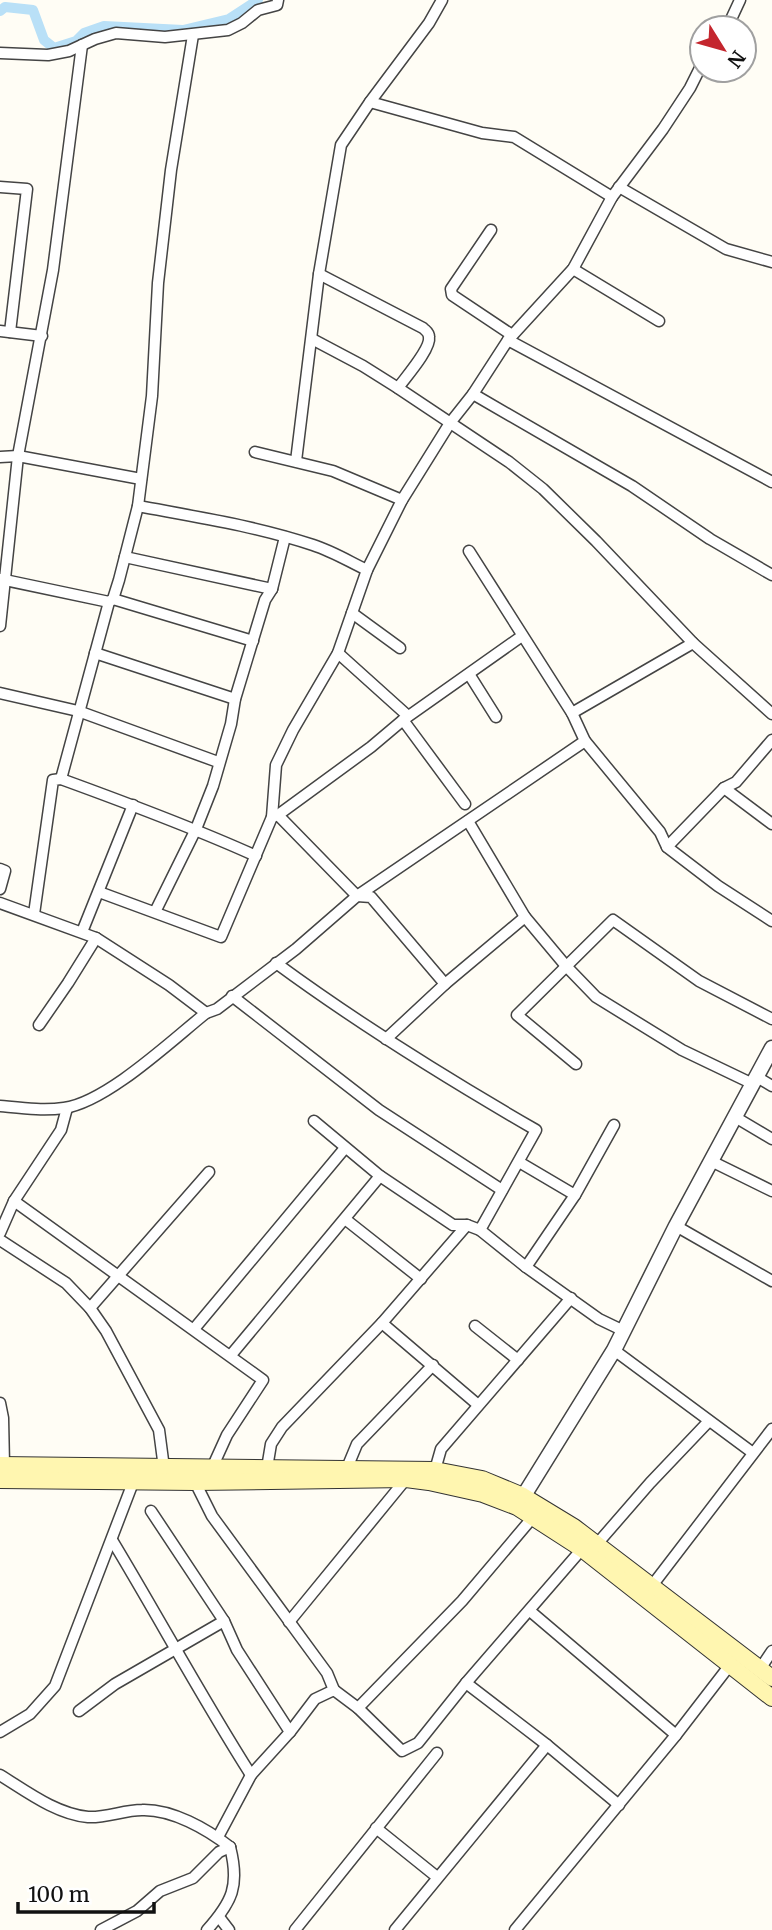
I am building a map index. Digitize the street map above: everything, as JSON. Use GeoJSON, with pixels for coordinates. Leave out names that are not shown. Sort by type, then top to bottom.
{"type":"FeatureCollection","features":[{"type":"Feature","properties":{"kind":"main road"},"geometry":{"type":"LineString","coordinates":[[1,1470],[347,1468],[435,1470],[482,1479],[651,1587],[766,1673]]}},
{"type":"Feature","properties":{"kind":"main road"},"geometry":{"type":"LineString","coordinates":[[1,1470],[195,1482],[406,1479],[520,1501],[533,1517],[589,1546],[772,1698]]}},
{"type":"Feature","properties":{"kind":"street"},"geometry":{"type":"LineString","coordinates":[[0,53],[48,55],[69,51],[116,33],[165,37],[228,30],[258,10],[277,5],[278,0]]}},
{"type":"Feature","properties":{"kind":"street"},"geometry":{"type":"LineString","coordinates":[[296,461],[319,274],[341,145],[429,23],[442,0]]}},
{"type":"Feature","properties":{"kind":"street"},"geometry":{"type":"LineString","coordinates":[[61,779],[138,506],[152,396],[158,283],[171,170],[193,35]]}},
{"type":"Feature","properties":{"kind":"street"},"geometry":{"type":"LineString","coordinates":[[0,626],[18,456],[53,270],[82,45]]}},
{"type":"Feature","properties":{"kind":"street"},"geometry":{"type":"LineString","coordinates":[[99,892],[220,937],[275,816],[276,765],[338,653],[367,570],[402,500],[450,423],[473,394],[510,337],[573,269],[612,197],[663,129],[692,84]]}},
{"type":"Feature","properties":{"kind":"street"},"geometry":{"type":"LineString","coordinates":[[370,102],[482,133],[514,137],[612,197]]}},
{"type":"Feature","properties":{"kind":"street"},"geometry":{"type":"LineString","coordinates":[[0,187],[27,189],[5,331],[42,336]]}},
{"type":"Feature","properties":{"kind":"street"},"geometry":{"type":"LineString","coordinates":[[619,187],[726,249],[772,262]]}},
{"type":"Feature","properties":{"kind":"street"},"geometry":{"type":"LineString","coordinates":[[491,230],[452,289],[452,295],[510,337],[772,482]]}},
{"type":"Feature","properties":{"kind":"street"},"geometry":{"type":"LineString","coordinates":[[573,269],[659,321]]}},
{"type":"Feature","properties":{"kind":"street"},"geometry":{"type":"LineString","coordinates":[[319,274],[428,333],[430,340],[426,348],[398,388]]}},
{"type":"Feature","properties":{"kind":"street"},"geometry":{"type":"LineString","coordinates":[[312,339],[398,388],[509,462],[543,489],[693,643],[772,714]]}},
{"type":"Feature","properties":{"kind":"street"},"geometry":{"type":"LineString","coordinates":[[473,394],[632,486],[710,539],[772,575]]}},
{"type":"Feature","properties":{"kind":"street"},"geometry":{"type":"LineString","coordinates":[[255,452],[333,471],[402,500]]}},
{"type":"Feature","properties":{"kind":"street"},"geometry":{"type":"LineString","coordinates":[[0,457],[18,456],[141,479]]}},
{"type":"Feature","properties":{"kind":"street"},"geometry":{"type":"LineString","coordinates":[[138,506],[285,537],[316,546],[367,570]]}},
{"type":"Feature","properties":{"kind":"street"},"geometry":{"type":"LineString","coordinates":[[155,912],[196,829],[213,786],[218,762],[232,724],[235,699],[265,600],[272,589],[285,537]]}},
{"type":"Feature","properties":{"kind":"street"},"geometry":{"type":"LineString","coordinates":[[469,551],[572,713],[585,741],[660,832],[667,847],[718,886],[772,920]]}},
{"type":"Feature","properties":{"kind":"street"},"geometry":{"type":"LineString","coordinates":[[125,557],[272,589]]}},
{"type":"Feature","properties":{"kind":"street"},"geometry":{"type":"LineString","coordinates":[[3,580],[111,601],[253,641]]}},
{"type":"Feature","properties":{"kind":"street"},"geometry":{"type":"LineString","coordinates":[[352,613],[400,648]]}},
{"type":"Feature","properties":{"kind":"street"},"geometry":{"type":"LineString","coordinates":[[275,816],[371,747],[405,718],[522,636]]}},
{"type":"Feature","properties":{"kind":"street"},"geometry":{"type":"LineString","coordinates":[[572,713],[693,643]]}},
{"type":"Feature","properties":{"kind":"street"},"geometry":{"type":"LineString","coordinates":[[95,653],[235,699]]}},
{"type":"Feature","properties":{"kind":"street"},"geometry":{"type":"LineString","coordinates":[[338,653],[405,718],[465,804]]}},
{"type":"Feature","properties":{"kind":"street"},"geometry":{"type":"LineString","coordinates":[[468,674],[496,717]]}},
{"type":"Feature","properties":{"kind":"street"},"geometry":{"type":"LineString","coordinates":[[0,693],[78,711],[218,762]]}},
{"type":"Feature","properties":{"kind":"street"},"geometry":{"type":"LineString","coordinates":[[667,847],[724,788],[736,782],[772,740]]}},
{"type":"Feature","properties":{"kind":"street"},"geometry":{"type":"LineString","coordinates":[[0,1106],[34,1110],[67,1108],[95,1096],[129,1075],[206,1013],[217,1009],[296,949],[358,896],[585,741]]}},
{"type":"Feature","properties":{"kind":"street"},"geometry":{"type":"LineString","coordinates":[[34,914],[53,780],[61,779],[196,829],[256,856]]}},
{"type":"Feature","properties":{"kind":"street"},"geometry":{"type":"LineString","coordinates":[[724,788],[772,824]]}},
{"type":"Feature","properties":{"kind":"street"},"geometry":{"type":"LineString","coordinates":[[82,932],[133,806]]}},
{"type":"Feature","properties":{"kind":"street"},"geometry":{"type":"LineString","coordinates":[[275,816],[358,896],[371,897],[445,984]]}},
{"type":"Feature","properties":{"kind":"street"},"geometry":{"type":"LineString","coordinates":[[468,821],[526,917],[566,967],[596,997],[682,1050],[772,1086]]}},
{"type":"Feature","properties":{"kind":"street"},"geometry":{"type":"LineString","coordinates":[[0,869],[5,871],[0,889]]}},
{"type":"Feature","properties":{"kind":"street"},"geometry":{"type":"LineString","coordinates":[[0,903],[96,938],[169,985],[206,1013]]}},
{"type":"Feature","properties":{"kind":"street"},"geometry":{"type":"LineString","coordinates":[[386,1039],[445,984],[526,917]]}},
{"type":"Feature","properties":{"kind":"street"},"geometry":{"type":"LineString","coordinates":[[576,1064],[517,1015],[613,920],[699,981],[772,1019]]}},
{"type":"Feature","properties":{"kind":"street"},"geometry":{"type":"LineString","coordinates":[[39,1025],[96,938]]}},
{"type":"Feature","properties":{"kind":"street"},"geometry":{"type":"LineString","coordinates":[[276,962],[338,1009],[536,1130],[480,1230]]}},
{"type":"Feature","properties":{"kind":"street"},"geometry":{"type":"LineString","coordinates":[[232,996],[379,1110],[502,1190]]}},
{"type":"Feature","properties":{"kind":"street"},"geometry":{"type":"LineString","coordinates":[[520,1501],[614,1350],[676,1226],[772,1048]]}},
{"type":"Feature","properties":{"kind":"street"},"geometry":{"type":"LineString","coordinates":[[0,1233],[14,1201],[61,1130],[67,1108]]}},
{"type":"Feature","properties":{"kind":"street"},"geometry":{"type":"LineString","coordinates":[[735,1117],[772,1139]]}},
{"type":"Feature","properties":{"kind":"street"},"geometry":{"type":"LineString","coordinates":[[314,1121],[380,1176],[453,1225],[467,1225],[480,1230],[599,1319],[624,1331]]}},
{"type":"Feature","properties":{"kind":"street"},"geometry":{"type":"LineString","coordinates":[[526,1267],[575,1195],[614,1125]]}},
{"type":"Feature","properties":{"kind":"street"},"geometry":{"type":"LineString","coordinates":[[194,1329],[345,1148]]}},
{"type":"Feature","properties":{"kind":"street"},"geometry":{"type":"LineString","coordinates":[[711,1161],[772,1191]]}},
{"type":"Feature","properties":{"kind":"street"},"geometry":{"type":"LineString","coordinates":[[519,1162],[575,1195]]}},
{"type":"Feature","properties":{"kind":"street"},"geometry":{"type":"LineString","coordinates":[[90,1308],[209,1172]]}},
{"type":"Feature","properties":{"kind":"street"},"geometry":{"type":"LineString","coordinates":[[231,1355],[380,1176]]}},
{"type":"Feature","properties":{"kind":"street"},"geometry":{"type":"LineString","coordinates":[[14,1201],[263,1380],[227,1435],[212,1468]]}},
{"type":"Feature","properties":{"kind":"street"},"geometry":{"type":"LineString","coordinates":[[345,1219],[421,1279]]}},
{"type":"Feature","properties":{"kind":"street"},"geometry":{"type":"LineString","coordinates":[[267,1468],[271,1444],[282,1427],[382,1323],[467,1225]]}},
{"type":"Feature","properties":{"kind":"street"},"geometry":{"type":"LineString","coordinates":[[676,1226],[772,1281]]}},
{"type":"Feature","properties":{"kind":"street"},"geometry":{"type":"LineString","coordinates":[[0,1240],[66,1283],[90,1308],[106,1331],[159,1430],[164,1468]]}},
{"type":"Feature","properties":{"kind":"street"},"geometry":{"type":"LineString","coordinates":[[435,1470],[441,1449],[571,1298]]}},
{"type":"Feature","properties":{"kind":"street"},"geometry":{"type":"LineString","coordinates":[[382,1323],[477,1404]]}},
{"type":"Feature","properties":{"kind":"street"},"geometry":{"type":"LineString","coordinates":[[475,1326],[517,1360]]}},
{"type":"Feature","properties":{"kind":"street"},"geometry":{"type":"LineString","coordinates":[[614,1350],[753,1453]]}},
{"type":"Feature","properties":{"kind":"street"},"geometry":{"type":"LineString","coordinates":[[347,1468],[358,1444],[433,1365]]}},
{"type":"Feature","properties":{"kind":"street"},"geometry":{"type":"LineString","coordinates":[[0,1404],[3,1418],[1,1470]]}},
{"type":"Feature","properties":{"kind":"street"},"geometry":{"type":"LineString","coordinates":[[195,1482],[212,1516],[327,1673],[334,1690],[358,1708],[402,1751],[418,1743],[466,1683],[530,1611],[709,1421]]}},
{"type":"Feature","properties":{"kind":"street"},"geometry":{"type":"LineString","coordinates":[[651,1587],[772,1429]]}},
{"type":"Feature","properties":{"kind":"street"},"geometry":{"type":"LineString","coordinates":[[289,1622],[406,1479]]}},
{"type":"Feature","properties":{"kind":"street"},"geometry":{"type":"LineString","coordinates":[[0,1732],[30,1714],[55,1686],[134,1480]]}},
{"type":"Feature","properties":{"kind":"street"},"geometry":{"type":"LineString","coordinates":[[151,1511],[224,1621],[237,1650],[290,1732]]}},
{"type":"Feature","properties":{"kind":"street"},"geometry":{"type":"LineString","coordinates":[[358,1708],[462,1601],[533,1517]]}},
{"type":"Feature","properties":{"kind":"street"},"geometry":{"type":"LineString","coordinates":[[111,1540],[251,1775]]}},
{"type":"Feature","properties":{"kind":"street"},"geometry":{"type":"LineString","coordinates":[[530,1611],[676,1735]]}},
{"type":"Feature","properties":{"kind":"street"},"geometry":{"type":"LineString","coordinates":[[79,1711],[115,1684],[224,1621]]}},
{"type":"Feature","properties":{"kind":"street"},"geometry":{"type":"LineString","coordinates":[[766,1673],[772,1651]]}},
{"type":"Feature","properties":{"kind":"street"},"geometry":{"type":"LineString","coordinates":[[515,1930],[676,1735],[730,1665]]}},
{"type":"Feature","properties":{"kind":"street"},"geometry":{"type":"LineString","coordinates":[[466,1683],[619,1805]]}},
{"type":"Feature","properties":{"kind":"street"},"geometry":{"type":"LineString","coordinates":[[218,1837],[251,1775],[316,1699],[334,1690]]}},
{"type":"Feature","properties":{"kind":"street"},"geometry":{"type":"LineString","coordinates":[[395,1930],[547,1745]]}},
{"type":"Feature","properties":{"kind":"street"},"geometry":{"type":"LineString","coordinates":[[295,1930],[437,1753]]}},
{"type":"Feature","properties":{"kind":"street"},"geometry":{"type":"LineString","coordinates":[[0,1774],[66,1811],[87,1816],[142,1810],[169,1813],[218,1837],[230,1847],[233,1858],[233,1895],[207,1930]]}},
{"type":"Feature","properties":{"kind":"street"},"geometry":{"type":"LineString","coordinates":[[376,1828],[438,1877]]}},
{"type":"Feature","properties":{"kind":"street"},"geometry":{"type":"LineString","coordinates":[[102,1930],[137,1911],[160,1891],[193,1878],[219,1852],[230,1847]]}},
{"type":"Feature","properties":{"kind":"street"},"geometry":{"type":"LineString","coordinates":[[219,1917],[229,1930]]}},
{"type":"Feature","properties":{"kind":"waterway"},"geometry":{"type":"LineString","coordinates":[[0,11],[5,7],[33,10],[44,40],[54,48],[76,41],[84,33],[104,26],[183,30],[229,19],[258,0]]}}]}
